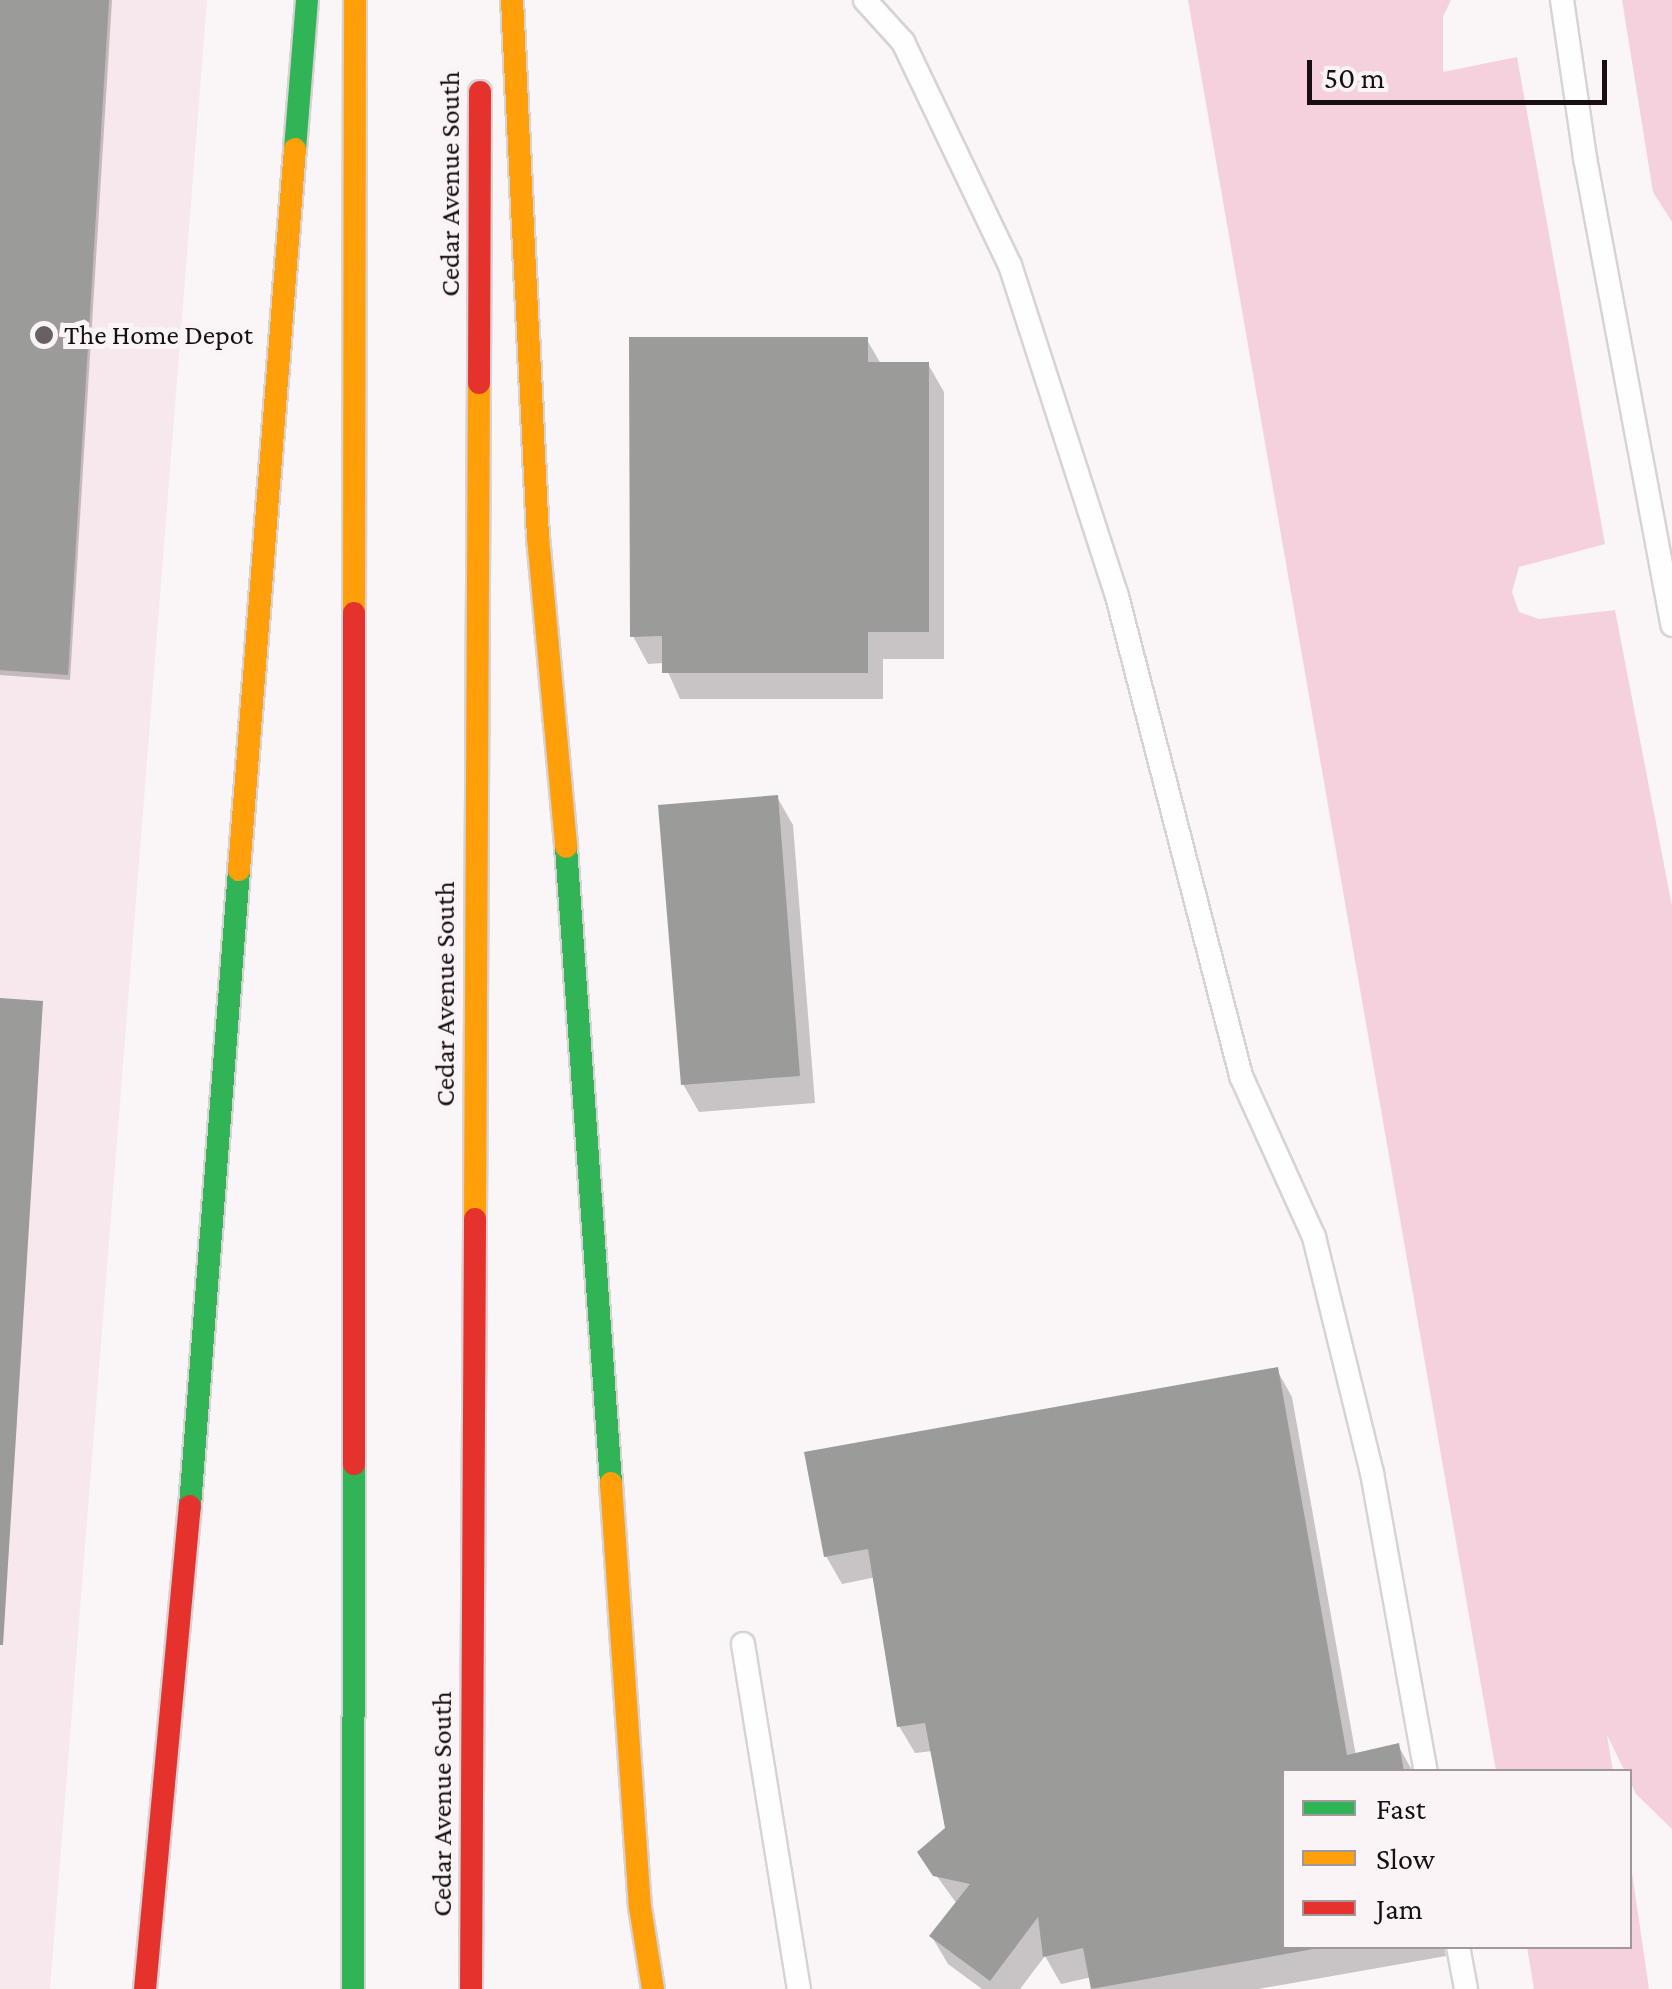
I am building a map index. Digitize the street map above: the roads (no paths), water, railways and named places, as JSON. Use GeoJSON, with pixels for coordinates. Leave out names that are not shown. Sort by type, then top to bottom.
{"type":"FeatureCollection","features":[{"type":"Feature","properties":{"kind":"highway"},"geometry":{"type":"LineString","coordinates":[[145,1989],[190,1502],[307,0]]}},
{"type":"Feature","properties":{"kind":"highway"},"geometry":{"type":"LineString","coordinates":[[353,1989],[356,0]]}},
{"type":"Feature","properties":{"kind":"highway"},"geometry":{"type":"LineString","coordinates":[[512,0],[538,537],[577,973],[640,1906],[654,1989]]}},
{"type":"Feature","properties":{"kind":"highway","name":"Cedar Avenue South"},"geometry":{"type":"LineString","coordinates":[[472,1989],[480,62]]}},
{"type":"Feature","properties":{"kind":"lane"},"geometry":{"type":"LineString","coordinates":[[866,0],[904,42],[1010,265],[1117,596],[1241,1076],[1314,1237],[1372,1473],[1425,1769]]}},
{"type":"Feature","properties":{"kind":"lane"},"geometry":{"type":"LineString","coordinates":[[1562,0],[1672,625]]}},
{"type":"Feature","properties":{"kind":"lane"},"geometry":{"type":"LineString","coordinates":[[743,1644],[799,1989]]}},
{"type":"Feature","properties":{"kind":"lane"},"geometry":{"type":"LineString","coordinates":[[1459,1949],[1466,1989]]}},
{"type":"Feature","properties":{"kind":"place","name":"The Home Depot"},"geometry":{"type":"Point","coordinates":[44,335]}}]}
